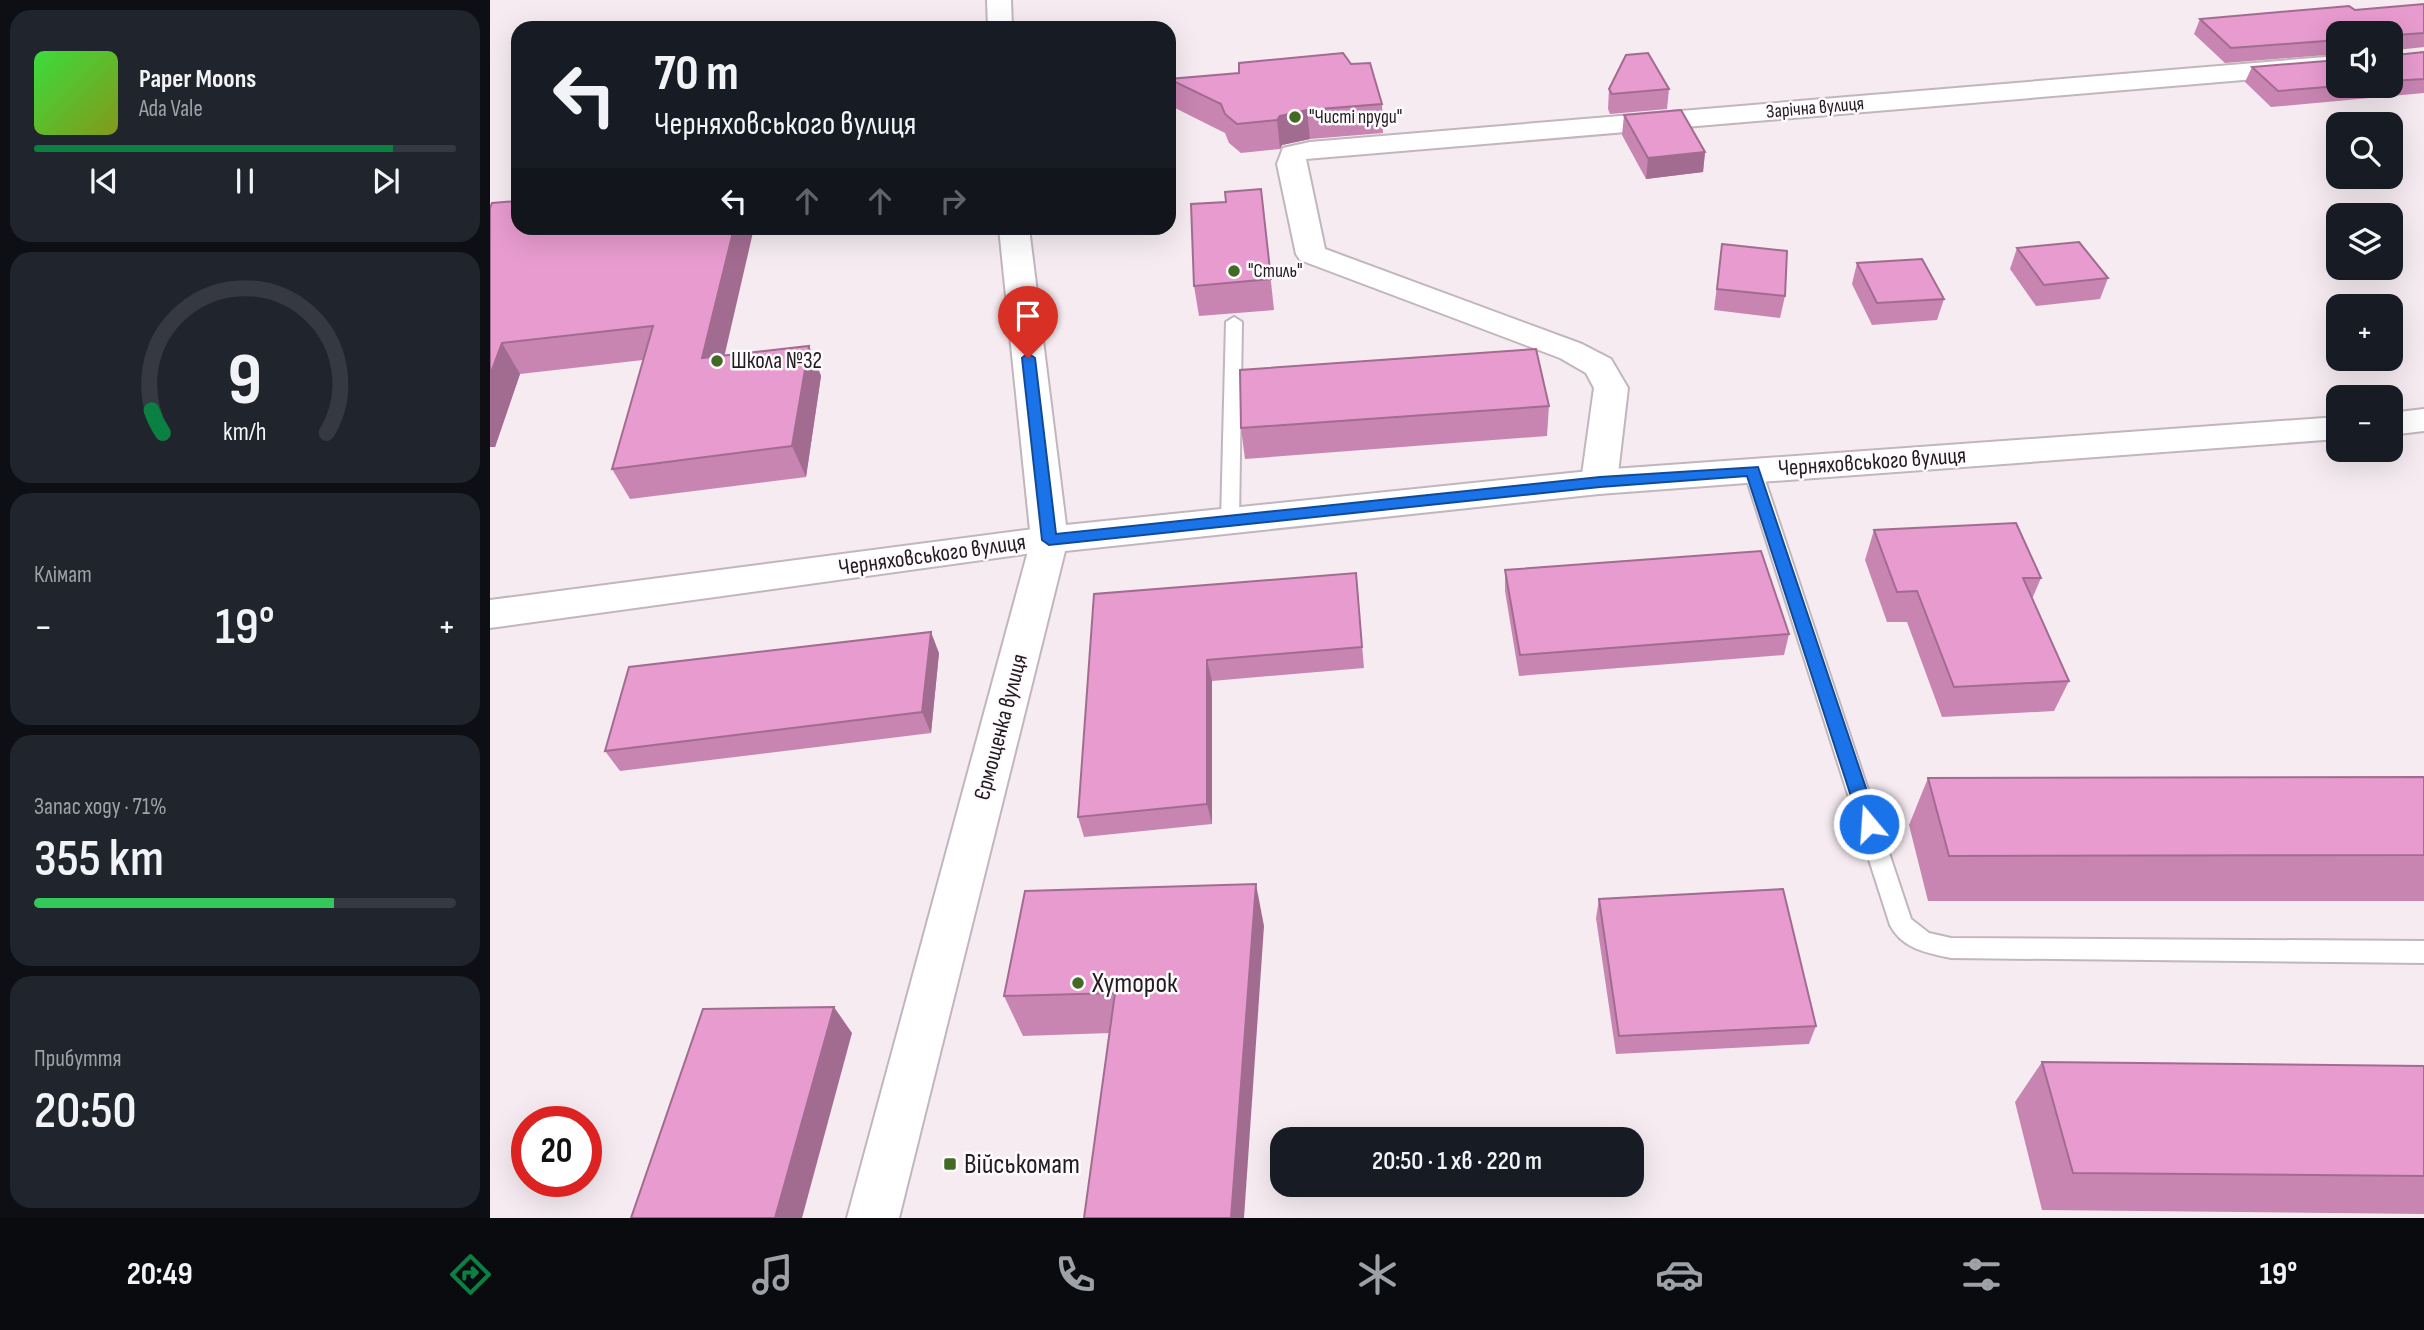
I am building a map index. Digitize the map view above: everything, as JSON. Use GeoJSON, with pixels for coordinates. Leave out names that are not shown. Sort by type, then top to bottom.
{"type":"FeatureCollection","features":[{"type":"Feature","properties":{"kind":"street"},"geometry":{"type":"LineString","coordinates":[[999,0],[1000,21]]}},
{"type":"Feature","properties":{"kind":"street","name":"Зарічна вулиця"},"geometry":{"type":"LineString","coordinates":[[1600,482],[1611,388],[1599,366],[1572,351],[1311,254],[1291,164],[1293,154],[1338,147],[2326,65]]}},
{"type":"Feature","properties":{"kind":"street","name":"Єрмощенка вулиця"},"geometry":{"type":"LineString","coordinates":[[873,1218],[1049,540],[1015,235]]}},
{"type":"Feature","properties":{"kind":"street"},"geometry":{"type":"LineString","coordinates":[[2403,423],[2424,421]]}},
{"type":"Feature","properties":{"kind":"street","name":"Черняховського вулиця"},"geometry":{"type":"LineString","coordinates":[[490,614],[1049,540],[1600,482],[2326,429]]}},
{"type":"Feature","properties":{"kind":"lane"},"geometry":{"type":"LineString","coordinates":[[1230,521],[1234,323]]}},
{"type":"Feature","properties":{"kind":"lane"},"geometry":{"type":"LineString","coordinates":[[1753,471],[1902,925],[1923,942],[1951,948],[2424,952]]}},
{"type":"Feature","properties":{"kind":"building"},"geometry":{"type":"Polygon","coordinates":[[[2424,4],[2424,33],[2403,34],[2403,21],[2326,21],[2326,41],[2231,48],[2200,19],[2349,6],[2355,10],[2424,4]]]}},
{"type":"Feature","properties":{"kind":"building"},"geometry":{"type":"Polygon","coordinates":[[[2424,52],[2424,79],[2403,80],[2403,54],[2424,52]]]}},
{"type":"Feature","properties":{"kind":"building"},"geometry":{"type":"Polygon","coordinates":[[[1343,53],[1351,64],[1370,63],[1382,104],[1307,110],[1280,116],[1277,120],[1237,124],[1225,114],[1221,104],[1176,82],[1176,78],[1239,73],[1239,63],[1343,53]]]}},
{"type":"Feature","properties":{"kind":"building"},"geometry":{"type":"Polygon","coordinates":[[[1648,53],[1669,89],[1612,94],[1609,89],[1626,55],[1648,53]]]}},
{"type":"Feature","properties":{"kind":"building"},"geometry":{"type":"Polygon","coordinates":[[[2326,61],[2326,87],[2278,91],[2252,67],[2326,61]]]}},
{"type":"Feature","properties":{"kind":"building"},"geometry":{"type":"Polygon","coordinates":[[[1681,110],[1705,152],[1648,158],[1624,115],[1681,110]]]}},
{"type":"Feature","properties":{"kind":"building","name":"\"Стиль\""},"geometry":{"type":"Polygon","coordinates":[[[1261,189],[1271,279],[1194,286],[1191,204],[1226,202],[1225,192],[1261,189]]]}},
{"type":"Feature","properties":{"kind":"building"},"geometry":{"type":"Polygon","coordinates":[[[511,202],[511,235],[732,235],[702,358],[809,346],[792,446],[612,469],[653,326],[502,343],[490,375],[492,203],[511,202]]]}},
{"type":"Feature","properties":{"kind":"building"},"geometry":{"type":"Polygon","coordinates":[[[2079,242],[2108,278],[2044,285],[2017,248],[2079,242]]]}},
{"type":"Feature","properties":{"kind":"building"},"geometry":{"type":"Polygon","coordinates":[[[1722,244],[1787,251],[1785,296],[1717,289],[1722,244]]]}},
{"type":"Feature","properties":{"kind":"building"},"geometry":{"type":"Polygon","coordinates":[[[1922,259],[1944,299],[1877,303],[1857,263],[1922,259]]]}},
{"type":"Feature","properties":{"kind":"building"},"geometry":{"type":"Polygon","coordinates":[[[1536,349],[1549,406],[1241,428],[1240,370],[1536,349]]]}},
{"type":"Feature","properties":{"kind":"building"},"geometry":{"type":"Polygon","coordinates":[[[2016,523],[2041,578],[2023,578],[2069,681],[1954,687],[1917,591],[1897,592],[1874,530],[2016,523]]]}},
{"type":"Feature","properties":{"kind":"building"},"geometry":{"type":"Polygon","coordinates":[[[1761,551],[1789,634],[1520,655],[1505,570],[1761,551]]]}},
{"type":"Feature","properties":{"kind":"building"},"geometry":{"type":"Polygon","coordinates":[[[1356,573],[1362,647],[1207,660],[1207,804],[1078,817],[1094,594],[1356,573]]]}},
{"type":"Feature","properties":{"kind":"building"},"geometry":{"type":"Polygon","coordinates":[[[931,632],[922,712],[605,751],[629,667],[931,632]]]}},
{"type":"Feature","properties":{"kind":"building"},"geometry":{"type":"Polygon","coordinates":[[[2424,777],[2424,855],[1949,856],[1928,778],[2424,777]]]}},
{"type":"Feature","properties":{"kind":"building"},"geometry":{"type":"Polygon","coordinates":[[[1256,884],[1231,1218],[1084,1218],[1115,993],[1004,996],[1025,891],[1256,884]]]}},
{"type":"Feature","properties":{"kind":"building"},"geometry":{"type":"Polygon","coordinates":[[[1783,889],[1816,1026],[1619,1036],[1599,899],[1783,889]]]}},
{"type":"Feature","properties":{"kind":"building"},"geometry":{"type":"Polygon","coordinates":[[[834,1007],[775,1218],[631,1218],[703,1009],[834,1007]]]}},
{"type":"Feature","properties":{"kind":"building"},"geometry":{"type":"Polygon","coordinates":[[[2042,1062],[2424,1066],[2424,1176],[2073,1173],[2042,1062]]]}},
{"type":"Feature","properties":{"kind":"place","name":"\"Чисті пруди\""},"geometry":{"type":"Point","coordinates":[1295,117]}},
{"type":"Feature","properties":{"kind":"place","name":"\"Стиль\""},"geometry":{"type":"Point","coordinates":[1234,271]}},
{"type":"Feature","properties":{"kind":"place","name":"Школа №32"},"geometry":{"type":"Point","coordinates":[717,361]}},
{"type":"Feature","properties":{"kind":"place","name":"Хуторок"},"geometry":{"type":"Point","coordinates":[1078,983]}},
{"type":"Feature","properties":{"kind":"place","name":"Військомат"},"geometry":{"type":"Point","coordinates":[950,1164]}},
{"type":"Feature","properties":{"kind":"route"},"geometry":{"type":"LineString","coordinates":[[1028,358],[1049,540],[1600,482],[1753,471],[1869,824]]}}]}
